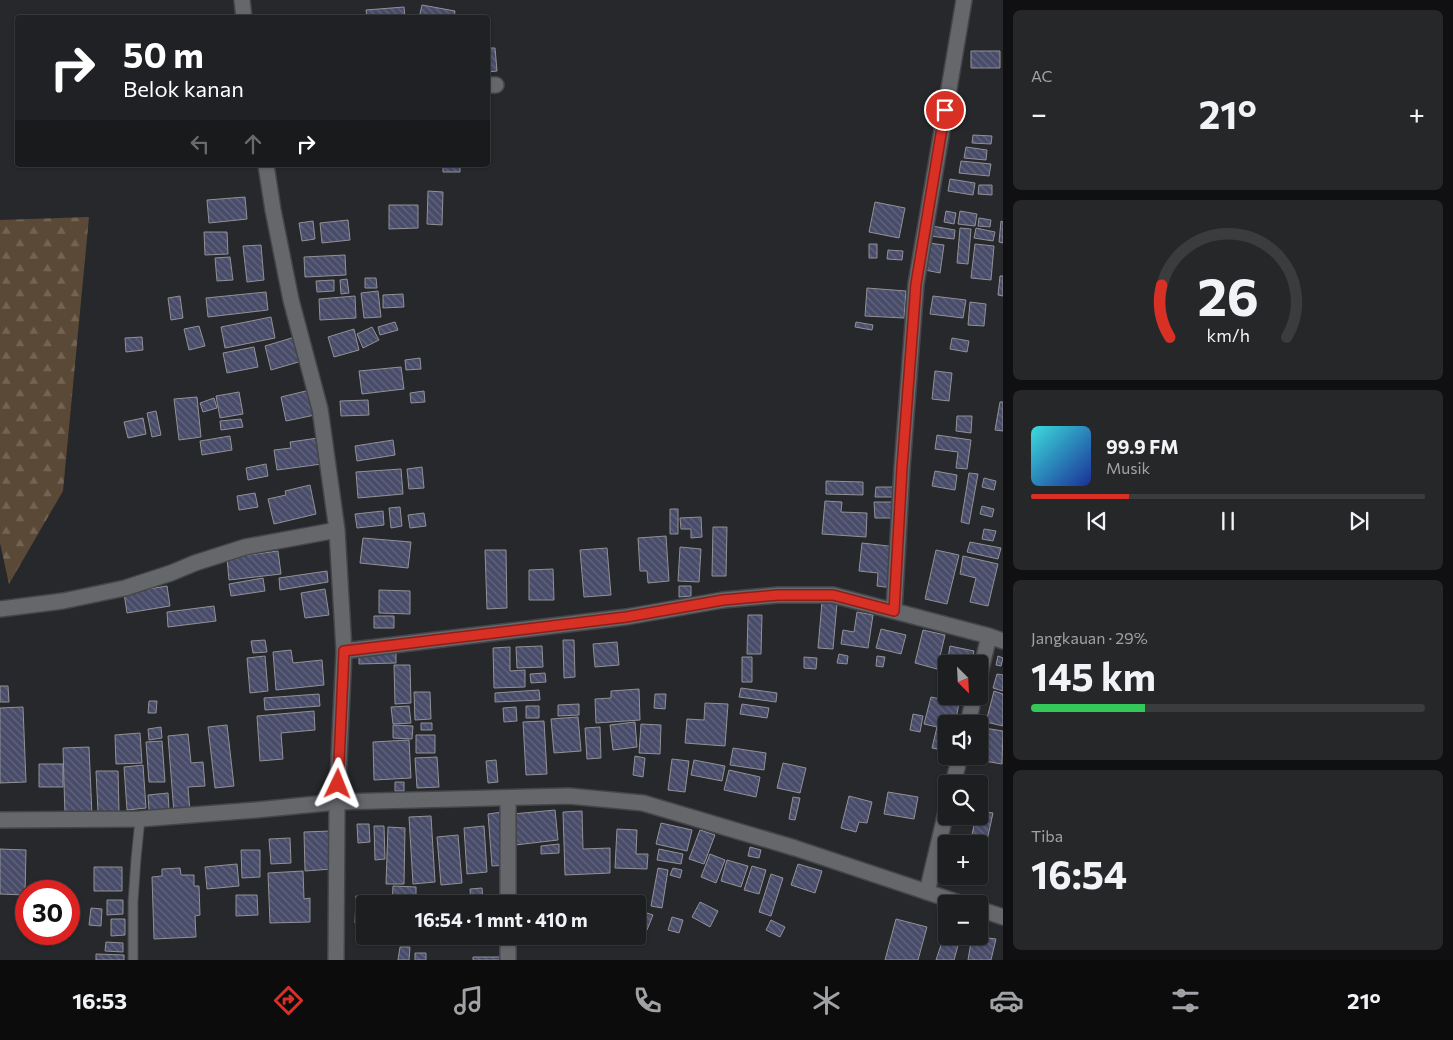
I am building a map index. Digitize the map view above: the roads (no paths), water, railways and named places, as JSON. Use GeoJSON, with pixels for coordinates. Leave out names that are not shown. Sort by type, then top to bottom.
{"type":"FeatureCollection","features":[{"type":"Feature","properties":{"kind":"street"},"geometry":{"type":"LineString","coordinates":[[242,0],[244,15]]}},
{"type":"Feature","properties":{"kind":"street"},"geometry":{"type":"LineString","coordinates":[[894,611],[902,468],[916,284],[964,0]]}},
{"type":"Feature","properties":{"kind":"street"},"geometry":{"type":"LineString","coordinates":[[266,167],[291,300],[320,409],[337,530],[344,651],[337,802],[336,960]]}},
{"type":"Feature","properties":{"kind":"street"},"geometry":{"type":"LineString","coordinates":[[0,609],[63,601],[125,588],[246,547],[337,530]]}},
{"type":"Feature","properties":{"kind":"street"},"geometry":{"type":"LineString","coordinates":[[344,651],[626,617],[723,600],[778,595],[833,595],[996,639],[988,657]]}},
{"type":"Feature","properties":{"kind":"street"},"geometry":{"type":"LineString","coordinates":[[0,820],[140,819],[337,802],[569,796],[643,803],[786,846],[938,896]]}},
{"type":"Feature","properties":{"kind":"street"},"geometry":{"type":"LineString","coordinates":[[508,798],[508,895]]}},
{"type":"Feature","properties":{"kind":"street"},"geometry":{"type":"LineString","coordinates":[[927,892],[943,825]]}},
{"type":"Feature","properties":{"kind":"street"},"geometry":{"type":"LineString","coordinates":[[988,912],[1003,917]]}},
{"type":"Feature","properties":{"kind":"street"},"geometry":{"type":"LineString","coordinates":[[508,945],[508,960]]}},
{"type":"Feature","properties":{"kind":"lane"},"geometry":{"type":"LineString","coordinates":[[133,960],[133,902],[140,819]]}}]}
